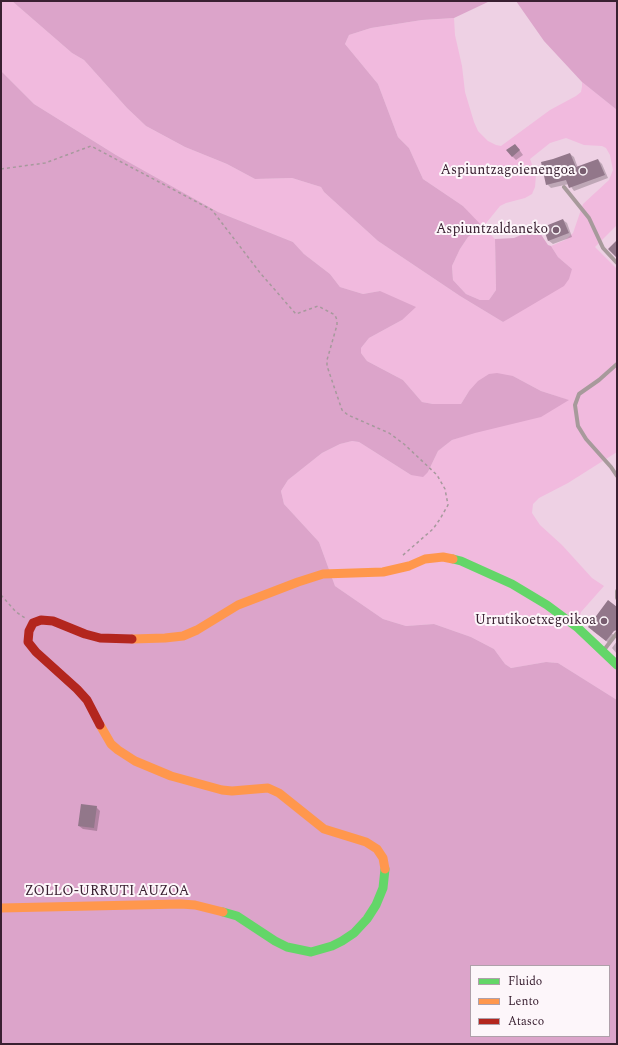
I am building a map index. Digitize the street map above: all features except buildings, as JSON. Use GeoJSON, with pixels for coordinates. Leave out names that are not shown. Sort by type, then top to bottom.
{"type":"FeatureCollection","features":[{"type":"Feature","properties":{"kind":"street"},"geometry":{"type":"LineString","coordinates":[[33,623],[41,620],[53,621],[85,634],[100,638],[136,639],[177,637],[197,630],[238,606],[322,574],[383,572],[409,566],[425,559],[442,557],[461,561],[527,593],[578,628],[617,665]]}},
{"type":"Feature","properties":{"kind":"street","name":"ZOLLO-URRUTI AUZOA"},"geometry":{"type":"LineString","coordinates":[[1,908],[181,904],[196,905],[237,916],[275,941],[311,952],[332,946],[342,941],[354,933],[367,919],[376,905],[383,888],[385,872],[383,858],[377,849],[366,842],[324,829],[314,823],[279,793],[268,788],[232,791],[222,790],[148,768],[118,750],[111,744],[87,700],[36,652],[28,642],[29,631],[33,623]]}},
{"type":"Feature","properties":{"kind":"lane"},"geometry":{"type":"LineString","coordinates":[[564,187],[588,218],[603,248],[617,263]]}},
{"type":"Feature","properties":{"kind":"lane"},"geometry":{"type":"LineString","coordinates":[[617,364],[599,380],[579,394],[575,405],[578,426],[617,476]]}},
{"type":"Feature","properties":{"kind":"lane"},"geometry":{"type":"LineString","coordinates":[[617,591],[617,598]]}},
{"type":"Feature","properties":{"kind":"lane"},"geometry":{"type":"LineString","coordinates":[[602,652],[617,633]]}},
{"type":"Feature","properties":{"kind":"path"},"geometry":{"type":"LineString","coordinates":[[1,169],[45,163],[91,146],[212,210],[261,274],[296,314],[318,306],[335,314],[337,324],[327,360],[327,366],[342,410],[348,415],[389,433],[404,444],[437,476],[445,489],[448,505],[440,520],[433,529],[404,555],[399,557]]}},
{"type":"Feature","properties":{"kind":"path"},"geometry":{"type":"LineString","coordinates":[[1,595],[16,612],[33,623]]}},
{"type":"Feature","properties":{"kind":"shaded area"},"geometry":{"type":"Polygon","coordinates":[[[1,1],[12,1],[72,53],[84,60],[127,108],[146,126],[185,147],[227,164],[255,179],[292,178],[321,187],[324,192],[378,241],[460,296],[503,322],[572,269],[558,257],[551,246],[565,240],[573,233],[583,204],[609,180],[613,170],[610,155],[606,148],[602,146],[584,145],[566,138],[550,143],[530,159],[536,175],[535,187],[532,194],[525,198],[500,206],[483,227],[495,239],[496,290],[489,300],[480,300],[466,294],[453,280],[452,266],[460,249],[468,237],[482,228],[463,206],[423,179],[409,148],[398,137],[378,84],[345,44],[349,35],[371,28],[422,20],[454,18],[455,35],[462,66],[465,92],[474,122],[478,131],[488,141],[496,145],[501,146],[550,110],[576,96],[581,92],[582,82],[617,110],[617,225],[595,247],[617,269],[617,452],[568,483],[539,498],[533,504],[532,513],[540,525],[562,545],[592,578],[604,586],[581,612],[578,623],[617,659],[617,700],[558,663],[546,662],[511,668],[505,664],[494,649],[471,637],[434,624],[406,626],[383,619],[335,586],[319,542],[284,504],[281,491],[288,480],[322,453],[340,444],[352,441],[359,442],[411,475],[428,472],[438,451],[452,440],[568,400],[541,391],[513,376],[469,391],[461,404],[433,404],[422,402],[403,380],[367,361],[361,353],[361,348],[369,338],[402,320],[380,291],[363,294],[340,287],[330,274],[304,254],[293,242],[218,212],[116,155],[34,104],[1,71],[1,1]]]}},
{"type":"Feature","properties":{"kind":"shaded area"},"geometry":{"type":"Polygon","coordinates":[[[12,1],[490,1],[454,18],[422,20],[371,28],[349,35],[345,44],[378,84],[398,137],[409,148],[423,179],[463,206],[483,227],[468,237],[460,249],[452,266],[453,280],[466,294],[480,300],[489,300],[496,290],[495,239],[514,238],[533,230],[540,233],[558,257],[572,269],[569,279],[564,286],[503,322],[460,296],[378,241],[324,192],[321,187],[292,178],[255,179],[227,164],[185,147],[146,126],[127,108],[84,60],[72,53],[12,1]]]}},
{"type":"Feature","properties":{"kind":"shaded area"},"geometry":{"type":"Polygon","coordinates":[[[516,1],[617,1],[617,110],[582,82],[544,41],[516,1]]]}},
{"type":"Feature","properties":{"kind":"shaded area"},"geometry":{"type":"Polygon","coordinates":[[[1,71],[34,104],[116,155],[218,212],[293,242],[304,254],[330,274],[340,287],[363,294],[380,291],[416,307],[402,320],[369,338],[361,348],[361,353],[367,361],[403,380],[422,402],[433,404],[461,404],[469,391],[478,381],[489,374],[497,373],[513,376],[541,391],[569,400],[541,417],[452,440],[438,451],[428,472],[423,477],[411,475],[359,442],[352,441],[340,444],[322,453],[288,480],[281,491],[284,504],[319,542],[335,586],[383,619],[406,626],[434,624],[471,637],[494,649],[505,664],[511,668],[546,662],[558,663],[617,700],[617,1044],[1,1044],[1,71]]]}},
{"type":"Feature","properties":{"kind":"traffic: fast"},"geometry":{"type":"LineString","coordinates":[[453,559],[461,561],[512,584],[547,605],[578,628],[617,665]]}},
{"type":"Feature","properties":{"kind":"traffic: fast"},"geometry":{"type":"LineString","coordinates":[[223,912],[237,916],[275,941],[287,947],[311,952],[332,946],[342,941],[354,933],[367,919],[376,905],[383,888],[385,869]]}},
{"type":"Feature","properties":{"kind":"traffic: slow"},"geometry":{"type":"LineString","coordinates":[[132,639],[183,636],[197,630],[238,605],[323,574],[383,572],[409,566],[425,559],[443,557],[453,559]]}},
{"type":"Feature","properties":{"kind":"traffic: slow"},"geometry":{"type":"LineString","coordinates":[[100,725],[111,744],[118,750],[135,761],[171,776],[222,790],[232,791],[268,788],[279,793],[324,829],[366,842],[377,849],[383,858],[385,869]]}},
{"type":"Feature","properties":{"kind":"traffic: slow"},"geometry":{"type":"LineString","coordinates":[[1,908],[181,904],[195,905],[223,912]]}},
{"type":"Feature","properties":{"kind":"traffic: jam"},"geometry":{"type":"LineString","coordinates":[[100,725],[87,700],[36,652],[28,642],[29,631],[33,623],[41,620],[53,621],[85,634],[100,638],[132,639]]}},
{"type":"Feature","properties":{"kind":"place","name":"Aspiuntzagoienengoa"},"geometry":{"type":"Point","coordinates":[583,171]}},
{"type":"Feature","properties":{"kind":"place","name":"Aspiuntzaldaneko"},"geometry":{"type":"Point","coordinates":[556,230]}},
{"type":"Feature","properties":{"kind":"place","name":"Urrutikoetxegoikoa"},"geometry":{"type":"Point","coordinates":[604,621]}}]}
